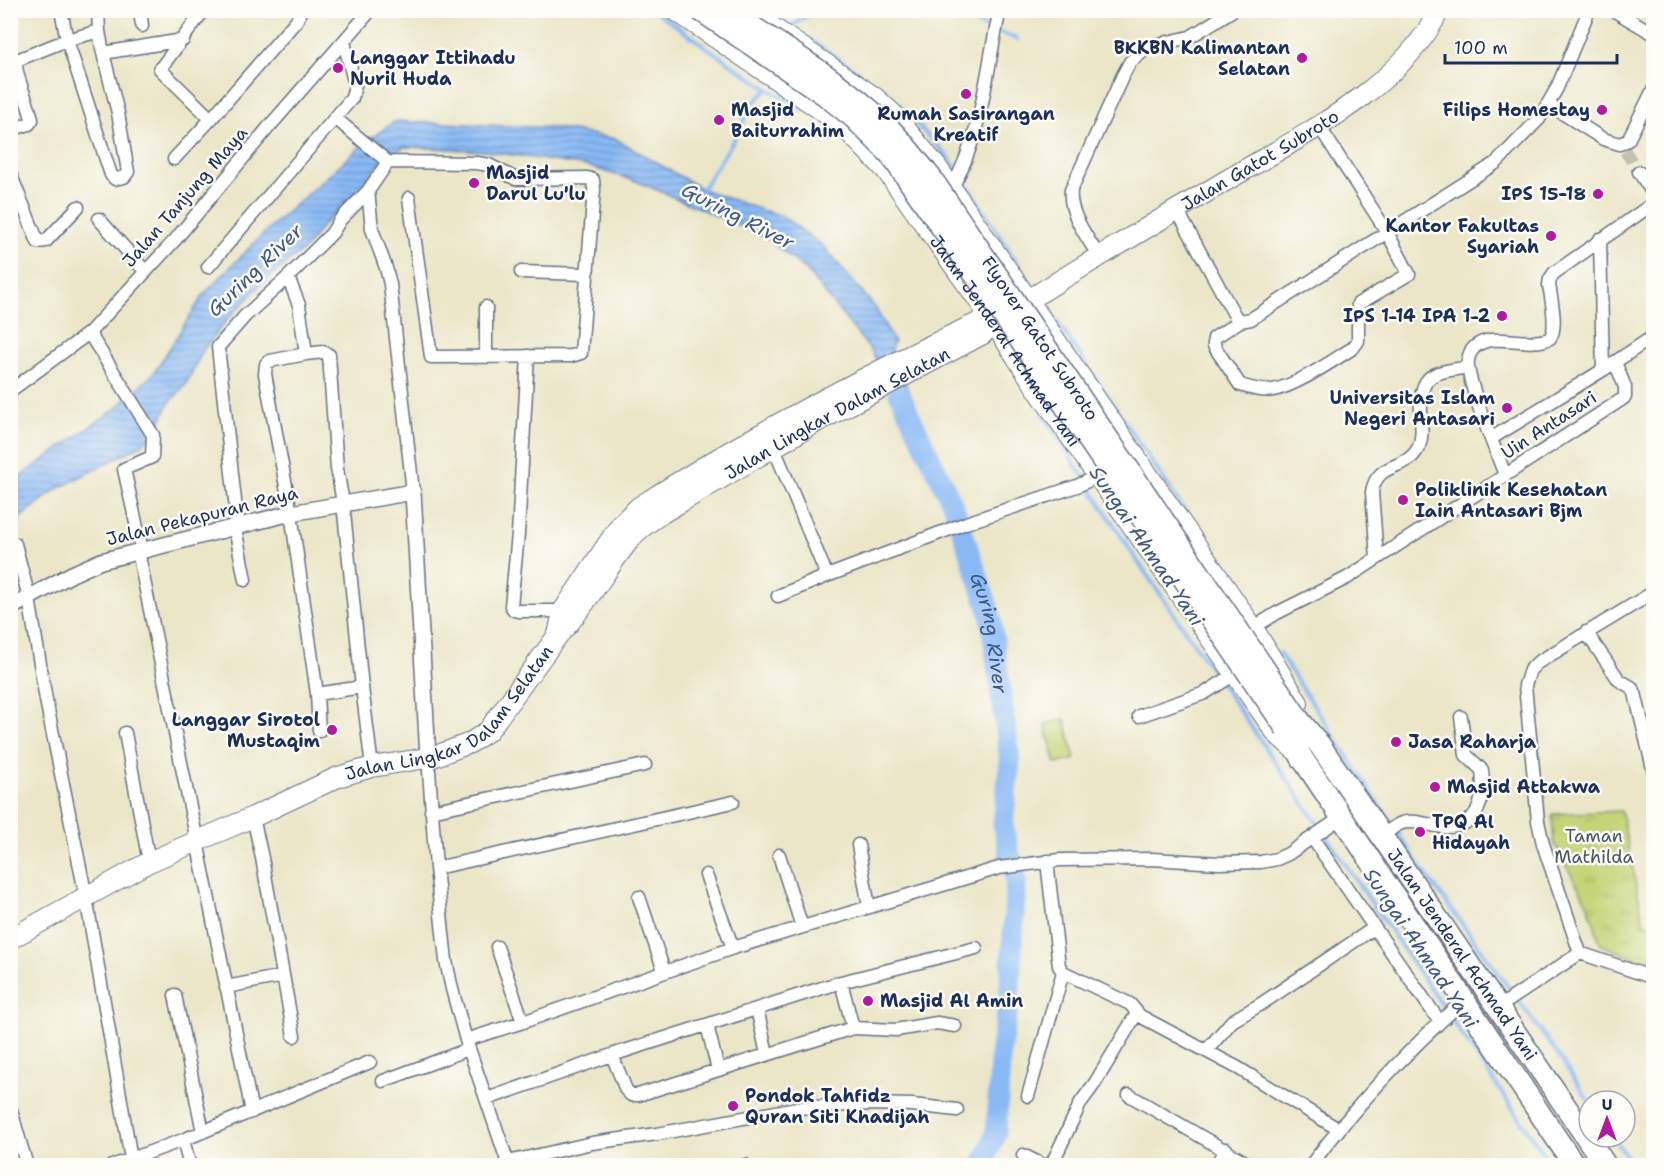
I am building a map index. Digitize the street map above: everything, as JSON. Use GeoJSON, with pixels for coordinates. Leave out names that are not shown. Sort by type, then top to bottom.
{"type":"FeatureCollection","features":[{"type":"Feature","properties":{"kind":"highway","name":"Flyover Gatot Subroto"},"geometry":{"type":"LineString","coordinates":[[700,10],[824,94],[854,118],[890,154],[1292,724]]}},
{"type":"Feature","properties":{"kind":"highway","name":"Flyover Gatot Subroto"},"geometry":{"type":"LineString","coordinates":[[726,10],[834,81],[884,123],[938,188],[1292,724]]}},
{"type":"Feature","properties":{"kind":"highway","name":"Jalan Jenderal Achmad Yani"},"geometry":{"type":"LineString","coordinates":[[1292,724],[1319,744],[1391,830],[1606,1166]]}},
{"type":"Feature","properties":{"kind":"highway","name":"Jalan Jenderal Achmad Yani"},"geometry":{"type":"LineString","coordinates":[[1292,724],[1300,754],[1337,821],[1464,1000],[1575,1166]]}},
{"type":"Feature","properties":{"kind":"main road","name":"Jalan Jenderal Achmad Yani"},"geometry":{"type":"LineString","coordinates":[[675,10],[817,107],[844,128],[886,170],[942,249],[984,326],[1038,390],[1094,478],[1277,734],[1300,754]]}},
{"type":"Feature","properties":{"kind":"main road","name":"Jalan Jenderal Achmad Yani"},"geometry":{"type":"LineString","coordinates":[[747,10],[854,81],[874,97],[896,117],[936,166],[957,179],[979,230],[1040,293],[1074,366],[1255,627],[1306,715],[1319,744]]}},
{"type":"Feature","properties":{"kind":"main road","name":"Jalan Gatot Subroto"},"geometry":{"type":"LineString","coordinates":[[1040,293],[1320,126],[1405,61],[1440,10]]}},
{"type":"Feature","properties":{"kind":"main road"},"geometry":{"type":"LineString","coordinates":[[942,249],[974,274],[986,273],[991,266],[990,258],[979,230]]}},
{"type":"Feature","properties":{"kind":"main road","name":"Jalan Lingkar Dalam Selatan"},"geometry":{"type":"LineString","coordinates":[[10,939],[149,862],[339,777],[372,767],[428,757],[470,743],[488,731],[558,635],[621,524],[639,507],[804,410],[882,378],[984,326],[1040,293]]}},
{"type":"Feature","properties":{"kind":"main road"},"geometry":{"type":"LineString","coordinates":[[1038,390],[1035,360],[1040,355],[1050,352],[1074,366]]}},
{"type":"Feature","properties":{"kind":"main road","name":"Jalan Lingkar Dalam Selatan"},"geometry":{"type":"LineString","coordinates":[[569,614],[632,537],[645,525],[663,512],[774,448],[882,378]]}},
{"type":"Feature","properties":{"kind":"street"},"geometry":{"type":"LineString","coordinates":[[61,10],[67,40],[111,175],[117,180],[128,172],[118,112],[99,31],[98,10]]}},
{"type":"Feature","properties":{"kind":"street"},"geometry":{"type":"LineString","coordinates":[[140,10],[142,26]]}},
{"type":"Feature","properties":{"kind":"street"},"geometry":{"type":"LineString","coordinates":[[204,10],[161,66],[160,71],[211,119]]}},
{"type":"Feature","properties":{"kind":"street"},"geometry":{"type":"LineString","coordinates":[[174,159],[296,21],[299,16],[298,10]]}},
{"type":"Feature","properties":{"kind":"street","name":"Jalan Tanjung Maya"},"geometry":{"type":"LineString","coordinates":[[10,391],[89,333],[175,240],[268,128],[372,10]]}},
{"type":"Feature","properties":{"kind":"street"},"geometry":{"type":"LineString","coordinates":[[957,179],[982,104],[1000,10]]}},
{"type":"Feature","properties":{"kind":"street"},"geometry":{"type":"LineString","coordinates":[[1100,257],[1074,210],[1070,196],[1123,75],[1130,62],[1150,46],[1191,38],[1233,10]]}},
{"type":"Feature","properties":{"kind":"street"},"geometry":{"type":"LineString","coordinates":[[1320,126],[1388,232],[1409,274],[1358,304],[1357,345],[1318,369],[1273,390],[1240,385],[1213,342],[1214,338],[1240,321],[1251,319],[1388,232],[1496,163],[1539,119],[1557,88],[1577,44],[1589,10]]}},
{"type":"Feature","properties":{"kind":"street"},"geometry":{"type":"LineString","coordinates":[[1613,10],[1653,34]]}},
{"type":"Feature","properties":{"kind":"street"},"geometry":{"type":"LineString","coordinates":[[10,130],[29,124],[32,120],[26,95],[15,69],[16,62],[67,40],[99,31]]}},
{"type":"Feature","properties":{"kind":"street"},"geometry":{"type":"LineString","coordinates":[[103,52],[183,40]]}},
{"type":"Feature","properties":{"kind":"street"},"geometry":{"type":"LineString","coordinates":[[208,267],[352,98],[355,90],[344,42]]}},
{"type":"Feature","properties":{"kind":"street"},"geometry":{"type":"LineString","coordinates":[[1548,104],[1603,139],[1622,147],[1628,140],[1653,88]]}},
{"type":"Feature","properties":{"kind":"street"},"geometry":{"type":"LineString","coordinates":[[335,118],[386,160],[483,164],[516,179],[591,178],[594,189],[581,353],[571,356],[433,358],[430,356],[409,198]]}},
{"type":"Feature","properties":{"kind":"street"},"geometry":{"type":"LineString","coordinates":[[245,580],[236,528],[218,347],[245,316],[327,238],[340,220],[368,191],[386,160]]}},
{"type":"Feature","properties":{"kind":"street"},"geometry":{"type":"LineString","coordinates":[[1639,172],[1653,195]]}},
{"type":"Feature","properties":{"kind":"street"},"geometry":{"type":"LineString","coordinates":[[10,173],[38,242],[46,241],[78,207]]}},
{"type":"Feature","properties":{"kind":"street"},"geometry":{"type":"LineString","coordinates":[[368,191],[372,230],[390,284],[413,492],[431,811],[446,961],[468,1045],[508,1164],[592,1143],[657,1134],[797,1108],[865,1104],[912,1105],[957,1110]]}},
{"type":"Feature","properties":{"kind":"street"},"geometry":{"type":"LineString","coordinates":[[1505,475],[1468,367],[1470,354],[1481,342],[1541,341],[1553,336],[1550,279],[1554,273],[1653,203]]}},
{"type":"Feature","properties":{"kind":"street"},"geometry":{"type":"LineString","coordinates":[[1177,210],[1235,316],[1240,321]]}},
{"type":"Feature","properties":{"kind":"street"},"geometry":{"type":"LineString","coordinates":[[99,219],[145,271]]}},
{"type":"Feature","properties":{"kind":"street"},"geometry":{"type":"LineString","coordinates":[[1600,239],[1603,370]]}},
{"type":"Feature","properties":{"kind":"street"},"geometry":{"type":"LineString","coordinates":[[521,272],[586,274]]}},
{"type":"Feature","properties":{"kind":"street"},"geometry":{"type":"LineString","coordinates":[[288,277],[299,304],[306,354]]}},
{"type":"Feature","properties":{"kind":"street"},"geometry":{"type":"LineString","coordinates":[[486,307],[486,356]]}},
{"type":"Feature","properties":{"kind":"street"},"geometry":{"type":"LineString","coordinates":[[89,333],[153,435],[152,457],[124,469],[252,1112]]}},
{"type":"Feature","properties":{"kind":"street"},"geometry":{"type":"LineString","coordinates":[[1492,438],[1603,370],[1653,336]]}},
{"type":"Feature","properties":{"kind":"street"},"geometry":{"type":"LineString","coordinates":[[319,731],[317,694],[291,513],[265,370],[270,361],[322,352],[329,355],[334,434],[372,767]]}},
{"type":"Feature","properties":{"kind":"street"},"geometry":{"type":"LineString","coordinates":[[528,356],[512,606],[518,611],[569,614]]}},
{"type":"Feature","properties":{"kind":"street","name":"Uin Antasari"},"geometry":{"type":"LineString","coordinates":[[1255,627],[1277,613],[1347,578],[1622,400],[1625,397],[1625,387],[1615,362]]}},
{"type":"Feature","properties":{"kind":"street"},"geometry":{"type":"LineString","coordinates":[[1377,558],[1373,502],[1374,481],[1381,473],[1410,458],[1419,448],[1422,402],[1426,382],[1433,375],[1468,367]]}},
{"type":"Feature","properties":{"kind":"street"},"geometry":{"type":"LineString","coordinates":[[774,448],[827,576]]}},
{"type":"Feature","properties":{"kind":"street"},"geometry":{"type":"LineString","coordinates":[[778,596],[966,523],[1077,486],[1094,478]]}},
{"type":"Feature","properties":{"kind":"street","name":"Jalan Pekapuran Raya"},"geometry":{"type":"LineString","coordinates":[[10,608],[101,561],[291,513],[413,492]]}},
{"type":"Feature","properties":{"kind":"street"},"geometry":{"type":"LineString","coordinates":[[15,544],[29,598],[46,700],[86,897],[131,1159]]}},
{"type":"Feature","properties":{"kind":"street"},"geometry":{"type":"LineString","coordinates":[[1580,953],[1543,844],[1538,821],[1525,685],[1530,670],[1537,663],[1653,592]]}},
{"type":"Feature","properties":{"kind":"street"},"geometry":{"type":"LineString","coordinates":[[1586,632],[1619,680],[1631,687],[1635,693],[1653,773]]}},
{"type":"Feature","properties":{"kind":"street"},"geometry":{"type":"LineString","coordinates":[[1139,716],[1205,693],[1235,674]]}},
{"type":"Feature","properties":{"kind":"street"},"geometry":{"type":"LineString","coordinates":[[317,694],[362,687]]}},
{"type":"Feature","properties":{"kind":"street"},"geometry":{"type":"LineString","coordinates":[[1391,830],[1418,823],[1445,827],[1462,824],[1480,809],[1484,784],[1482,770],[1466,756],[1461,717]]}},
{"type":"Feature","properties":{"kind":"street"},"geometry":{"type":"LineString","coordinates":[[125,733],[149,862]]}},
{"type":"Feature","properties":{"kind":"street"},"geometry":{"type":"LineString","coordinates":[[431,811],[645,765]]}},
{"type":"Feature","properties":{"kind":"street"},"geometry":{"type":"LineString","coordinates":[[436,868],[733,802]]}},
{"type":"Feature","properties":{"kind":"street"},"geometry":{"type":"LineString","coordinates":[[253,817],[294,1036]]}},
{"type":"Feature","properties":{"kind":"street"},"geometry":{"type":"LineString","coordinates":[[383,1081],[523,1022],[664,971],[999,868],[1047,861],[1152,859],[1261,862],[1277,859],[1337,821]]}},
{"type":"Feature","properties":{"kind":"street"},"geometry":{"type":"LineString","coordinates":[[1315,837],[1374,928],[1440,1022]]}},
{"type":"Feature","properties":{"kind":"street"},"geometry":{"type":"LineString","coordinates":[[858,844],[868,907]]}},
{"type":"Feature","properties":{"kind":"street"},"geometry":{"type":"LineString","coordinates":[[779,855],[802,927]]}},
{"type":"Feature","properties":{"kind":"street"},"geometry":{"type":"LineString","coordinates":[[1047,861],[1059,966],[1063,972],[1130,1004],[1137,1013],[1238,1068],[1338,1129]]}},
{"type":"Feature","properties":{"kind":"street"},"geometry":{"type":"LineString","coordinates":[[706,875],[733,948]]}},
{"type":"Feature","properties":{"kind":"street"},"geometry":{"type":"LineString","coordinates":[[639,897],[664,971]]}},
{"type":"Feature","properties":{"kind":"street"},"geometry":{"type":"LineString","coordinates":[[1206,1051],[1232,1021],[1374,928]]}},
{"type":"Feature","properties":{"kind":"street"},"geometry":{"type":"LineString","coordinates":[[497,946],[523,1022]]}},
{"type":"Feature","properties":{"kind":"street"},"geometry":{"type":"LineString","coordinates":[[486,1099],[612,1055],[841,982],[976,948]]}},
{"type":"Feature","properties":{"kind":"street"},"geometry":{"type":"LineString","coordinates":[[1580,953],[1653,978]]}},
{"type":"Feature","properties":{"kind":"street"},"geometry":{"type":"LineString","coordinates":[[1502,1005],[1580,953]]}},
{"type":"Feature","properties":{"kind":"street"},"geometry":{"type":"LineString","coordinates":[[1028,1096],[1063,972]]}},
{"type":"Feature","properties":{"kind":"street"},"geometry":{"type":"LineString","coordinates":[[226,987],[283,976]]}},
{"type":"Feature","properties":{"kind":"street"},"geometry":{"type":"LineString","coordinates":[[841,982],[853,1028]]}},
{"type":"Feature","properties":{"kind":"street"},"geometry":{"type":"LineString","coordinates":[[175,995],[203,1132]]}},
{"type":"Feature","properties":{"kind":"street"},"geometry":{"type":"LineString","coordinates":[[1310,1166],[1338,1129],[1408,1052],[1464,1000]]}},
{"type":"Feature","properties":{"kind":"street"},"geometry":{"type":"LineString","coordinates":[[757,1009],[767,1054]]}},
{"type":"Feature","properties":{"kind":"street"},"geometry":{"type":"LineString","coordinates":[[1051,1166],[1081,1102],[1137,1013]]}},
{"type":"Feature","properties":{"kind":"street"},"geometry":{"type":"LineString","coordinates":[[612,1055],[626,1090],[631,1095],[638,1095],[853,1028],[896,1030],[937,1023],[955,1026]]}},
{"type":"Feature","properties":{"kind":"street"},"geometry":{"type":"LineString","coordinates":[[707,1025],[718,1070]]}},
{"type":"Feature","properties":{"kind":"street"},"geometry":{"type":"LineString","coordinates":[[112,1166],[203,1132],[370,1062]]}},
{"type":"Feature","properties":{"kind":"street"},"geometry":{"type":"LineString","coordinates":[[1130,1095],[1252,1166]]}},
{"type":"Feature","properties":{"kind":"street"},"geometry":{"type":"LineString","coordinates":[[10,1107],[27,1166]]}},
{"type":"Feature","properties":{"kind":"street"},"geometry":{"type":"LineString","coordinates":[[183,1140],[190,1166]]}},
{"type":"Feature","properties":{"kind":"street"},"geometry":{"type":"LineString","coordinates":[[1215,1166],[1226,1149]]}},
{"type":"Feature","properties":{"kind":"street"},"geometry":{"type":"LineString","coordinates":[[1023,1155],[1045,1166]]}},
{"type":"Feature","properties":{"kind":"green space"},"geometry":{"type":"Polygon","coordinates":[[[1065,719],[1075,759],[1056,764],[1045,724],[1065,719]]]}},
{"type":"Feature","properties":{"kind":"green space","name":"Taman Mathilda"},"geometry":{"type":"Polygon","coordinates":[[[1621,811],[1644,924],[1653,925],[1653,965],[1601,945],[1588,905],[1554,843],[1552,814],[1621,811]]]}},
{"type":"Feature","properties":{"kind":"water"},"geometry":{"type":"Polygon","coordinates":[[[396,121],[557,128],[616,139],[702,189],[782,216],[822,245],[875,307],[894,342],[891,348],[917,411],[909,418],[871,351],[806,270],[765,237],[636,181],[587,166],[486,151],[405,147],[385,157],[323,225],[306,248],[262,284],[227,320],[204,349],[185,386],[169,403],[156,431],[142,445],[57,489],[11,525],[11,483],[115,409],[153,374],[204,294],[268,229],[369,139],[396,121]]]}},
{"type":"Feature","properties":{"kind":"waterway","name":"Sungai Ahmad Yani"},"geometry":{"type":"LineString","coordinates":[[653,10],[747,75],[806,111]]}},
{"type":"Feature","properties":{"kind":"waterway","name":"Sungai Ahmad Yani"},"geometry":{"type":"LineString","coordinates":[[766,10],[884,90],[950,159],[957,170]]}},
{"type":"Feature","properties":{"kind":"waterway"},"geometry":{"type":"LineString","coordinates":[[791,27],[815,10]]}},
{"type":"Feature","properties":{"kind":"waterway"},"geometry":{"type":"LineString","coordinates":[[941,10],[1017,39]]}},
{"type":"Feature","properties":{"kind":"waterway"},"geometry":{"type":"LineString","coordinates":[[701,191],[742,127],[748,108],[767,90]]}},
{"type":"Feature","properties":{"kind":"waterway","name":"Sungai Ahmad Yani"},"geometry":{"type":"LineString","coordinates":[[961,176],[1034,288]]}},
{"type":"Feature","properties":{"kind":"waterway","name":"Sungai Ahmad Yani"},"geometry":{"type":"LineString","coordinates":[[1042,299],[1197,529]]}},
{"type":"Feature","properties":{"kind":"waterway","name":"Guring River"},"geometry":{"type":"LineString","coordinates":[[899,393],[954,507],[990,613],[1010,760],[1003,825],[1016,882],[1009,1002],[1001,1047],[996,1133],[982,1166]]}},
{"type":"Feature","properties":{"kind":"waterway","name":"Sungai Ahmad Yani"},"geometry":{"type":"LineString","coordinates":[[1043,414],[1132,553],[1552,1166]]}},
{"type":"Feature","properties":{"kind":"waterway","name":"Sungai Ahmad Yani"},"geometry":{"type":"LineString","coordinates":[[1279,653],[1419,865],[1581,1089]]}},
{"type":"Feature","properties":{"kind":"waterway","name":"Sungai Ahmad Yani"},"geometry":{"type":"LineString","coordinates":[[1621,1149],[1633,1166]]}},
{"type":"Feature","properties":{"kind":"tunnel"},"geometry":{"type":"LineString","coordinates":[[1625,151],[1639,172]]}},
{"type":"Feature","properties":{"kind":"place","name":"BKKBN Kalimantan Selatan"},"geometry":{"type":"Point","coordinates":[1302,58]}},
{"type":"Feature","properties":{"kind":"place","name":"Langgar Ittihadu Nuril Huda"},"geometry":{"type":"Point","coordinates":[338,68]}},
{"type":"Feature","properties":{"kind":"place","name":"Rumah Sasirangan Kreatif"},"geometry":{"type":"Point","coordinates":[966,94]}},
{"type":"Feature","properties":{"kind":"place","name":"Filips Homestay"},"geometry":{"type":"Point","coordinates":[1602,110]}},
{"type":"Feature","properties":{"kind":"place","name":"Masjid Baiturrahim"},"geometry":{"type":"Point","coordinates":[719,120]}},
{"type":"Feature","properties":{"kind":"place","name":"Masjid Darul Lu'lu"},"geometry":{"type":"Point","coordinates":[474,183]}},
{"type":"Feature","properties":{"kind":"place","name":"IPS 15-18"},"geometry":{"type":"Point","coordinates":[1598,194]}},
{"type":"Feature","properties":{"kind":"place","name":"Kantor Fakultas Syariah"},"geometry":{"type":"Point","coordinates":[1551,236]}},
{"type":"Feature","properties":{"kind":"place","name":"IPS 1-14 IPA 1-2"},"geometry":{"type":"Point","coordinates":[1502,316]}},
{"type":"Feature","properties":{"kind":"place","name":"Universitas Islam Negeri Antasari"},"geometry":{"type":"Point","coordinates":[1507,408]}},
{"type":"Feature","properties":{"kind":"place","name":"Poliklinik Kesehatan Iain Antasari Bjm"},"geometry":{"type":"Point","coordinates":[1403,500]}},
{"type":"Feature","properties":{"kind":"place","name":"Langgar Sirotol Mustaqim"},"geometry":{"type":"Point","coordinates":[332,730]}},
{"type":"Feature","properties":{"kind":"place","name":"Jasa Raharja"},"geometry":{"type":"Point","coordinates":[1396,742]}},
{"type":"Feature","properties":{"kind":"place","name":"Masjid Attakwa"},"geometry":{"type":"Point","coordinates":[1435,787]}},
{"type":"Feature","properties":{"kind":"place","name":"TPQ Al Hidayah"},"geometry":{"type":"Point","coordinates":[1420,832]}},
{"type":"Feature","properties":{"kind":"place","name":"Masjid Al Amin"},"geometry":{"type":"Point","coordinates":[868,1001]}},
{"type":"Feature","properties":{"kind":"place","name":"Pondok Tahfidz Quran Siti Khadijah"},"geometry":{"type":"Point","coordinates":[733,1106]}}]}
